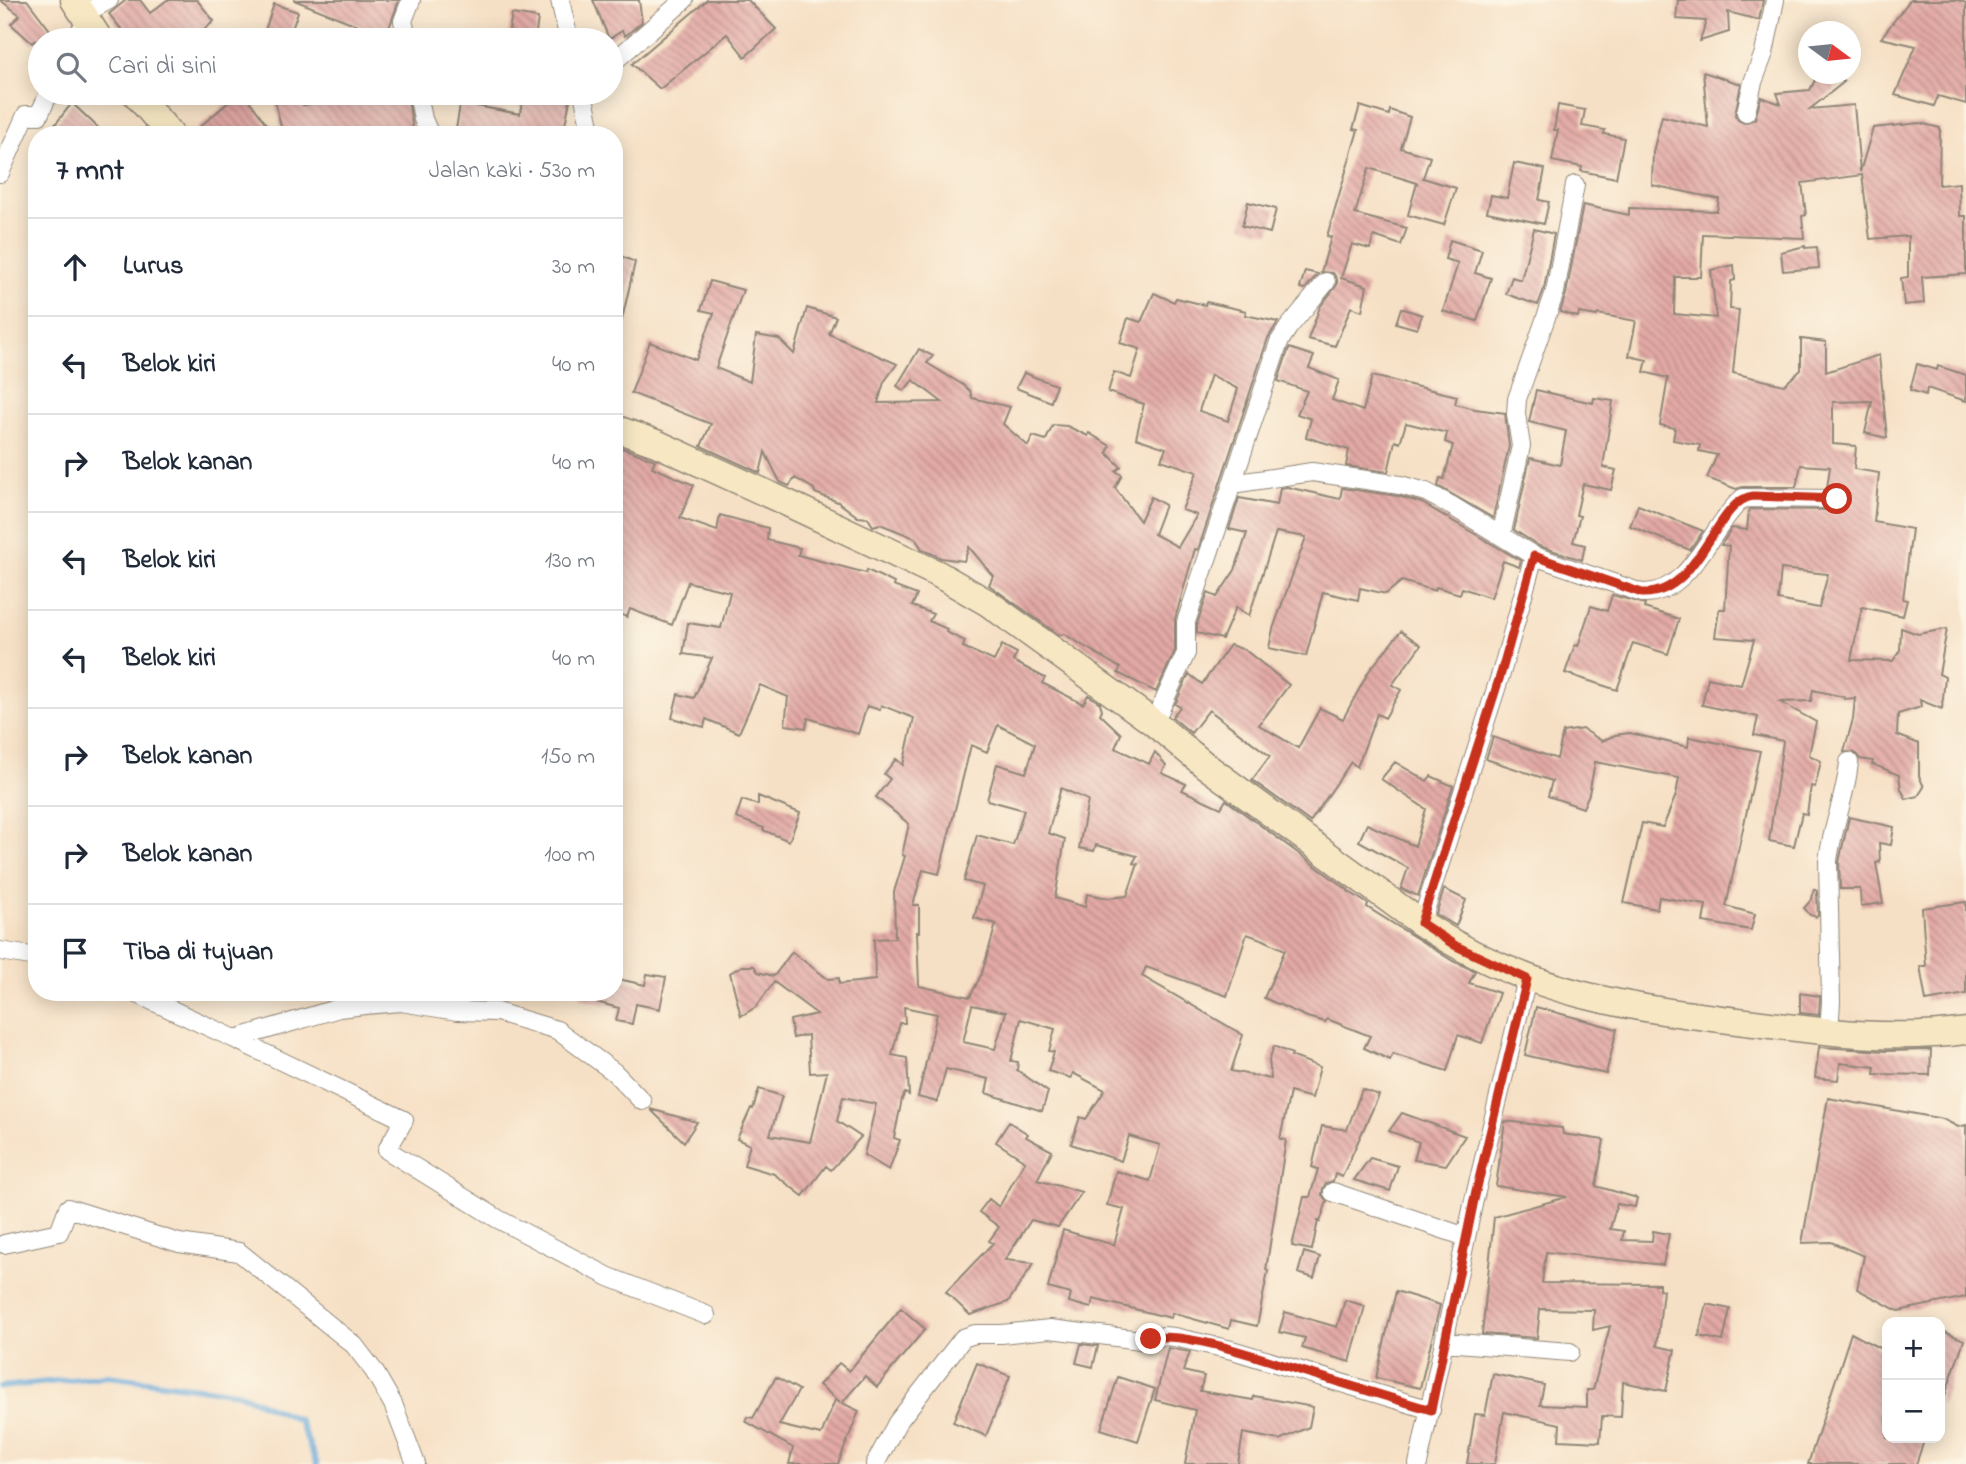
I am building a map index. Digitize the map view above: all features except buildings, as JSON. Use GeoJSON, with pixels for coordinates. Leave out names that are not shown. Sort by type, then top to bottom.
{"type":"FeatureCollection","features":[{"type":"Feature","properties":{"kind":"main road"},"geometry":{"type":"LineString","coordinates":[[145,105],[163,126]]}},
{"type":"Feature","properties":{"kind":"main road"},"geometry":{"type":"LineString","coordinates":[[623,431],[681,454],[938,574],[988,603],[1154,723],[1206,766],[1421,923],[1456,946],[1527,979],[1629,1007],[1829,1032],[1928,1036],[1966,1031]]}},
{"type":"Feature","properties":{"kind":"street"},"geometry":{"type":"LineString","coordinates":[[84,23],[108,0]]}},
{"type":"Feature","properties":{"kind":"street"},"geometry":{"type":"LineString","coordinates":[[405,28],[404,21],[411,0]]}},
{"type":"Feature","properties":{"kind":"street"},"geometry":{"type":"LineString","coordinates":[[560,0],[566,28]]}},
{"type":"Feature","properties":{"kind":"street"},"geometry":{"type":"LineString","coordinates":[[623,53],[684,0]]}},
{"type":"Feature","properties":{"kind":"street"},"geometry":{"type":"LineString","coordinates":[[1746,112],[1764,53],[1774,0]]}},
{"type":"Feature","properties":{"kind":"street"},"geometry":{"type":"LineString","coordinates":[[0,173],[26,115],[39,115],[44,105]]}},
{"type":"Feature","properties":{"kind":"street"},"geometry":{"type":"LineString","coordinates":[[420,105],[426,126]]}},
{"type":"Feature","properties":{"kind":"street"},"geometry":{"type":"LineString","coordinates":[[586,105],[590,126]]}},
{"type":"Feature","properties":{"kind":"street"},"geometry":{"type":"LineString","coordinates":[[1502,536],[1521,446],[1516,414],[1517,399],[1555,292],[1575,186]]}},
{"type":"Feature","properties":{"kind":"street"},"geometry":{"type":"LineString","coordinates":[[1154,723],[1186,653],[1186,622],[1279,342],[1326,282]]}},
{"type":"Feature","properties":{"kind":"street"},"geometry":{"type":"LineString","coordinates":[[1232,484],[1312,472],[1400,485],[1426,492],[1534,556],[1642,593],[1658,592],[1675,582],[1706,548],[1743,498],[1753,496],[1837,499]]}},
{"type":"Feature","properties":{"kind":"street"},"geometry":{"type":"LineString","coordinates":[[1421,923],[1502,670],[1534,556]]}},
{"type":"Feature","properties":{"kind":"street"},"geometry":{"type":"LineString","coordinates":[[1829,1032],[1831,1002],[1828,861],[1849,762]]}},
{"type":"Feature","properties":{"kind":"street"},"geometry":{"type":"LineString","coordinates":[[0,951],[28,956]]}},
{"type":"Feature","properties":{"kind":"street"},"geometry":{"type":"LineString","coordinates":[[1419,1464],[1504,1066],[1527,979]]}},
{"type":"Feature","properties":{"kind":"street"},"geometry":{"type":"LineString","coordinates":[[153,1001],[404,1120],[387,1150],[498,1219],[609,1277],[706,1315]]}},
{"type":"Feature","properties":{"kind":"street"},"geometry":{"type":"LineString","coordinates":[[235,1039],[339,1008],[365,1005],[401,1002],[457,1012],[497,1013],[557,1030],[614,1072],[642,1101]]}},
{"type":"Feature","properties":{"kind":"street"},"geometry":{"type":"LineString","coordinates":[[1333,1192],[1466,1237]]}},
{"type":"Feature","properties":{"kind":"street"},"geometry":{"type":"LineString","coordinates":[[4,1244],[59,1232],[68,1208],[179,1243],[239,1252],[317,1318],[354,1345],[374,1371],[393,1404],[416,1464]]}},
{"type":"Feature","properties":{"kind":"street"},"geometry":{"type":"LineString","coordinates":[[876,1464],[897,1423],[963,1338],[975,1334],[1050,1329],[1142,1340],[1174,1337],[1232,1350],[1431,1410]]}},
{"type":"Feature","properties":{"kind":"street"},"geometry":{"type":"LineString","coordinates":[[1445,1342],[1570,1352]]}},
{"type":"Feature","properties":{"kind":"waterway"},"geometry":{"type":"LineString","coordinates":[[0,1387],[108,1376],[238,1393],[299,1420],[317,1464]]}},
{"type":"Feature","properties":{"kind":"route"},"geometry":{"type":"LineString","coordinates":[[1151,1339],[1174,1337],[1232,1350],[1431,1410],[1474,1200],[1527,979],[1486,962],[1421,923],[1502,670],[1534,556],[1642,593],[1658,592],[1675,582],[1706,548],[1743,498],[1753,496],[1837,499]]}}]}
